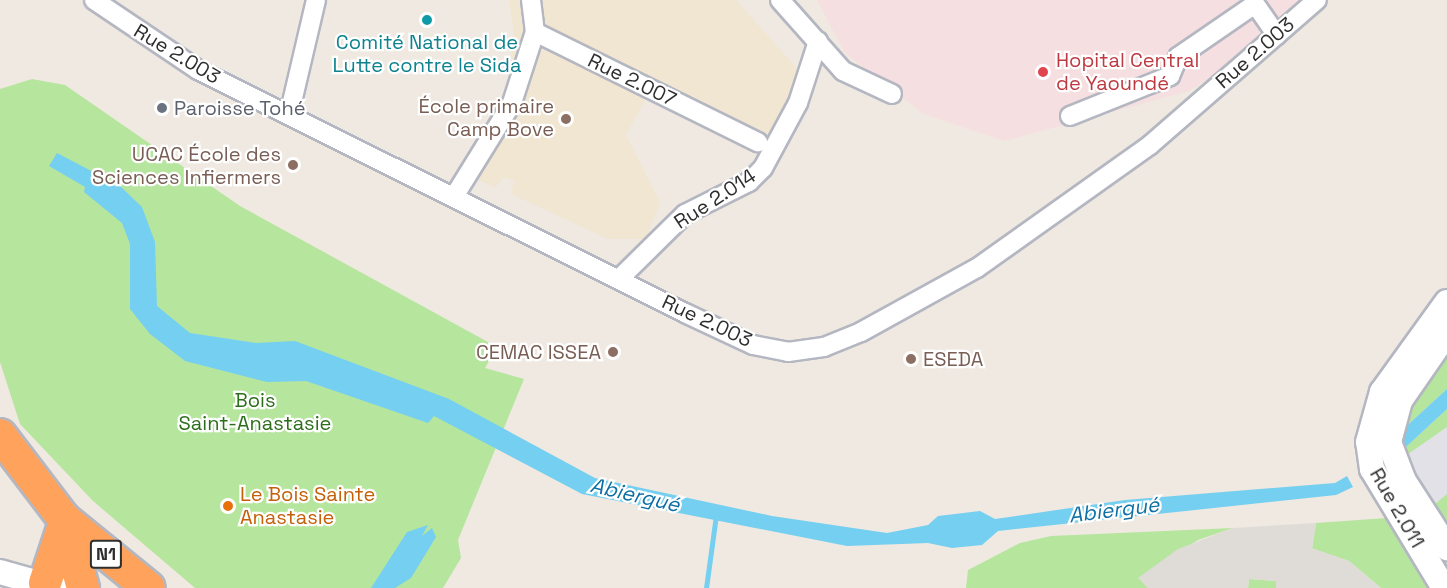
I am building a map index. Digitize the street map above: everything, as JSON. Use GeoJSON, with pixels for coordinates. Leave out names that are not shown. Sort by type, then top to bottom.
{"type":"FeatureCollection","features":[{"type":"Feature","properties":{"kind":"highway","name":"N1"},"geometry":{"type":"LineString","coordinates":[[0,435],[65,520],[149,588]]}},
{"type":"Feature","properties":{"kind":"highway","name":"N1"},"geometry":{"type":"LineString","coordinates":[[65,520],[83,588]]}},
{"type":"Feature","properties":{"kind":"highway"},"geometry":{"type":"LineString","coordinates":[[50,586],[65,520]]}},
{"type":"Feature","properties":{"kind":"street","name":"Rue 2.003"},"geometry":{"type":"LineString","coordinates":[[94,0],[198,70],[455,195],[753,345],[788,352],[824,347],[913,306],[1062,209],[1150,145],[1317,0]]}},
{"type":"Feature","properties":{"kind":"street"},"geometry":{"type":"LineString","coordinates":[[289,115],[316,0]]}},
{"type":"Feature","properties":{"kind":"street"},"geometry":{"type":"LineString","coordinates":[[455,195],[512,104],[535,32],[531,0]]}},
{"type":"Feature","properties":{"kind":"street"},"geometry":{"type":"LineString","coordinates":[[780,0],[843,72],[892,94]]}},
{"type":"Feature","properties":{"kind":"street"},"geometry":{"type":"LineString","coordinates":[[1071,116],[1170,76],[1178,57],[1255,4],[1277,35]]}},
{"type":"Feature","properties":{"kind":"street","name":"Rue 2.007"},"geometry":{"type":"LineString","coordinates":[[535,32],[758,142]]}},
{"type":"Feature","properties":{"kind":"street","name":"Rue 2.014"},"geometry":{"type":"LineString","coordinates":[[620,278],[685,214],[749,182],[763,168],[798,104],[818,41]]}},
{"type":"Feature","properties":{"kind":"street","name":"Rue 2.011"},"geometry":{"type":"LineString","coordinates":[[1444,588],[1372,469],[1368,442],[1382,392],[1447,302]]}},
{"type":"Feature","properties":{"kind":"street","name":"Rue 2.011"},"geometry":{"type":"LineString","coordinates":[[1447,333],[1400,401],[1389,442],[1404,481],[1447,548]]}},
{"type":"Feature","properties":{"kind":"street"},"geometry":{"type":"LineString","coordinates":[[0,572],[50,586]]}},
{"type":"Feature","properties":{"kind":"shaded area","name":"École primaire Camp Bove"},"geometry":{"type":"Polygon","coordinates":[[[509,0],[736,0],[801,73],[783,121],[758,155],[647,96],[626,135],[660,202],[646,239],[608,239],[511,194],[514,181],[504,177],[495,188],[471,176],[502,112],[514,37],[509,0]]]}},
{"type":"Feature","properties":{"kind":"shaded area","name":"Hopital Central de Yaoundé"},"geometry":{"type":"Polygon","coordinates":[[[817,0],[1313,0],[1259,45],[1189,91],[1004,141],[923,114],[845,53],[817,0]]]}},
{"type":"Feature","properties":{"kind":"shaded area"},"geometry":{"type":"Polygon","coordinates":[[[1447,427],[1447,494],[1435,505],[1426,501],[1400,459],[1447,427]]]}},
{"type":"Feature","properties":{"kind":"shaded area"},"geometry":{"type":"Polygon","coordinates":[[[1316,523],[1312,548],[1349,561],[1381,588],[1276,588],[1276,581],[1249,579],[1248,588],[1148,588],[1138,578],[1178,549],[1233,528],[1316,523]]]}},
{"type":"Feature","properties":{"kind":"green space","name":"Bois Saint-Anastasie"},"geometry":{"type":"Polygon","coordinates":[[[32,79],[65,85],[240,206],[497,347],[485,368],[524,379],[458,540],[461,558],[443,588],[195,588],[93,501],[20,424],[0,362],[0,89],[32,79]]]}},
{"type":"Feature","properties":{"kind":"green space"},"geometry":{"type":"Polygon","coordinates":[[[1447,333],[1447,389],[1389,442],[1447,333]]]}},
{"type":"Feature","properties":{"kind":"green space"},"geometry":{"type":"Polygon","coordinates":[[[1447,409],[1447,427],[1401,459],[1426,501],[1435,504],[1447,494],[1447,548],[1393,459],[1447,409]]]}},
{"type":"Feature","properties":{"kind":"green space"},"geometry":{"type":"Polygon","coordinates":[[[1387,518],[1428,588],[1381,588],[1349,561],[1312,549],[1316,523],[1387,518]]]}},
{"type":"Feature","properties":{"kind":"green space"},"geometry":{"type":"Polygon","coordinates":[[[1233,528],[1198,540],[1139,578],[1148,588],[966,588],[968,570],[1020,543],[1051,536],[1233,528]]]}},
{"type":"Feature","properties":{"kind":"green space"},"geometry":{"type":"Polygon","coordinates":[[[1249,579],[1276,581],[1276,588],[1248,588],[1249,579]]]}},
{"type":"Feature","properties":{"kind":"water","name":"Abiergué"},"geometry":{"type":"Polygon","coordinates":[[[57,153],[120,186],[142,207],[155,242],[157,306],[190,333],[256,343],[295,341],[449,399],[595,478],[772,516],[887,533],[928,525],[938,516],[980,511],[995,519],[1125,500],[1335,483],[1347,476],[1353,487],[1336,495],[998,531],[982,545],[952,548],[928,543],[847,546],[582,494],[434,416],[428,423],[306,381],[267,382],[185,361],[150,334],[130,309],[130,244],[122,223],[84,192],[85,187],[49,166],[57,153]]]}},
{"type":"Feature","properties":{"kind":"water"},"geometry":{"type":"Polygon","coordinates":[[[1447,389],[1447,409],[1393,459],[1389,442],[1447,389]]]}},
{"type":"Feature","properties":{"kind":"water"},"geometry":{"type":"Polygon","coordinates":[[[428,525],[422,536],[432,528],[436,537],[411,578],[395,588],[371,588],[407,532],[428,525]]]}},
{"type":"Feature","properties":{"kind":"waterway"},"geometry":{"type":"LineString","coordinates":[[706,588],[716,515]]}},
{"type":"Feature","properties":{"kind":"place","name":"Comité National de Lutte contre le Sida"},"geometry":{"type":"Point","coordinates":[427,20]}},
{"type":"Feature","properties":{"kind":"place","name":"Hopital Central de Yaoundé"},"geometry":{"type":"Point","coordinates":[1043,72]}},
{"type":"Feature","properties":{"kind":"place","name":"Paroisse Tohé"},"geometry":{"type":"Point","coordinates":[162,108]}},
{"type":"Feature","properties":{"kind":"place","name":"École primaire Camp Bove"},"geometry":{"type":"Point","coordinates":[566,119]}},
{"type":"Feature","properties":{"kind":"place","name":"UCAC École des Sciences Infiermers"},"geometry":{"type":"Point","coordinates":[293,165]}},
{"type":"Feature","properties":{"kind":"place","name":"CEMAC ISSEA"},"geometry":{"type":"Point","coordinates":[613,352]}},
{"type":"Feature","properties":{"kind":"place","name":"ESEDA"},"geometry":{"type":"Point","coordinates":[911,359]}},
{"type":"Feature","properties":{"kind":"place","name":"Le Bois Sainte Anastasie"},"geometry":{"type":"Point","coordinates":[228,506]}}]}
